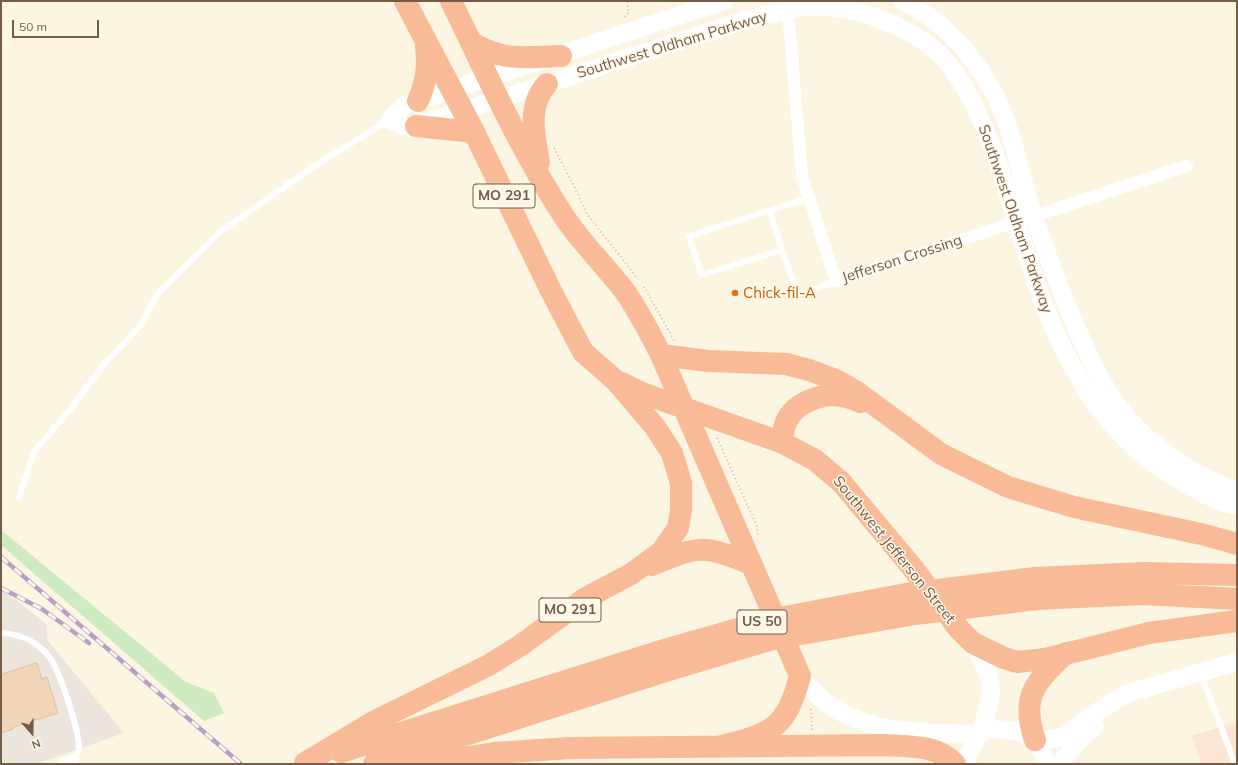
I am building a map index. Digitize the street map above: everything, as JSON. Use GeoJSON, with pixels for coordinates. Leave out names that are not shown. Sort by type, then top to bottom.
{"type":"FeatureCollection","features":[{"type":"Feature","properties":{"kind":"highway","name":"MO 291"},"geometry":{"type":"LineString","coordinates":[[405,1],[474,132],[547,284],[583,352],[616,380],[656,427],[672,453],[681,483],[681,510],[678,528],[662,552],[631,574]]}},
{"type":"Feature","properties":{"kind":"highway","name":"MO 291"},"geometry":{"type":"LineString","coordinates":[[451,1],[499,99],[542,179],[568,221],[627,296],[640,315],[669,350],[684,407],[797,670]]}},
{"type":"Feature","properties":{"kind":"highway"},"geometry":{"type":"LineString","coordinates":[[418,101],[425,85],[428,68],[426,40]]}},
{"type":"Feature","properties":{"kind":"highway"},"geometry":{"type":"LineString","coordinates":[[471,42],[492,54],[507,57],[561,56]]}},
{"type":"Feature","properties":{"kind":"highway"},"geometry":{"type":"LineString","coordinates":[[542,179],[535,140],[534,114],[538,95],[547,84]]}},
{"type":"Feature","properties":{"kind":"highway"},"geometry":{"type":"LineString","coordinates":[[416,126],[474,132]]}},
{"type":"Feature","properties":{"kind":"highway"},"geometry":{"type":"LineString","coordinates":[[669,350],[708,361],[786,364],[809,370],[836,380],[886,412],[941,454],[1008,487],[1074,507],[1201,534],[1237,544]]}},
{"type":"Feature","properties":{"kind":"highway","name":"Southwest Jefferson Street"},"geometry":{"type":"LineString","coordinates":[[616,380],[642,393],[783,443],[815,460],[841,482],[912,567],[966,636]]}},
{"type":"Feature","properties":{"kind":"highway"},"geometry":{"type":"LineString","coordinates":[[783,443],[784,427],[796,409],[810,400],[823,396],[845,396],[886,412]]}},
{"type":"Feature","properties":{"kind":"highway","name":"MO 291"},"geometry":{"type":"LineString","coordinates":[[303,763],[375,721],[489,665],[521,645],[586,598],[631,574],[684,551],[702,549],[715,550],[754,571]]}},
{"type":"Feature","properties":{"kind":"highway","name":"US 50"},"geometry":{"type":"LineString","coordinates":[[303,763],[664,650],[769,620],[906,594],[1036,578],[1144,573],[1237,575]]}},
{"type":"Feature","properties":{"kind":"highway","name":"US 50"},"geometry":{"type":"LineString","coordinates":[[374,764],[665,671],[773,639],[915,614],[1037,599],[1142,594],[1237,599]]}},
{"type":"Feature","properties":{"kind":"highway"},"geometry":{"type":"LineString","coordinates":[[966,636],[1004,658],[1017,662],[1045,659],[1148,633],[1237,621]]}},
{"type":"Feature","properties":{"kind":"highway"},"geometry":{"type":"LineString","coordinates":[[1036,741],[1028,716],[1032,693],[1046,672],[1066,653]]}},
{"type":"Feature","properties":{"kind":"highway"},"geometry":{"type":"LineString","coordinates":[[722,746],[770,731],[784,717],[790,708],[797,670]]}},
{"type":"Feature","properties":{"kind":"highway"},"geometry":{"type":"LineString","coordinates":[[426,764],[494,753],[570,748],[884,745],[923,747],[947,756],[955,764]]}},
{"type":"Feature","properties":{"kind":"street","name":"Southwest Oldham Parkway"},"geometry":{"type":"LineString","coordinates":[[724,1],[561,56],[406,105],[389,120],[409,128],[416,126],[748,19],[789,4],[806,7],[829,7],[870,16],[911,33],[930,46],[945,60],[970,96],[986,131],[1002,173],[1044,304],[1071,363],[1137,429],[1169,457],[1201,475],[1237,492]]}},
{"type":"Feature","properties":{"kind":"street","name":"Southwest Oldham Parkway"},"geometry":{"type":"LineString","coordinates":[[903,1],[918,8],[939,24],[977,67],[994,92],[1004,116],[1047,257],[1087,353],[1105,417],[1128,442],[1159,468],[1212,497],[1237,506]]}},
{"type":"Feature","properties":{"kind":"street","name":"Jefferson Crossing"},"geometry":{"type":"LineString","coordinates":[[789,4],[802,176],[836,282],[1187,166]]}},
{"type":"Feature","properties":{"kind":"street","name":"Southwest Jefferson Street"},"geometry":{"type":"LineString","coordinates":[[965,764],[980,733],[990,697],[988,673],[966,636]]}},
{"type":"Feature","properties":{"kind":"street"},"geometry":{"type":"LineString","coordinates":[[797,670],[829,704],[861,722],[909,731],[980,733],[1001,729],[1013,730],[1036,741],[1059,738],[1066,735],[1090,716],[1128,693],[1237,662]]}},
{"type":"Feature","properties":{"kind":"street"},"geometry":{"type":"LineString","coordinates":[[1060,764],[1087,732],[1106,717],[1156,686]]}},
{"type":"Feature","properties":{"kind":"street"},"geometry":{"type":"LineString","coordinates":[[1036,741],[1046,764]]}},
{"type":"Feature","properties":{"kind":"lane"},"geometry":{"type":"LineString","coordinates":[[19,498],[34,452],[72,407],[106,362],[140,326],[158,293],[221,231],[321,162],[389,120]]}},
{"type":"Feature","properties":{"kind":"lane"},"geometry":{"type":"LineString","coordinates":[[782,250],[702,275],[689,236],[809,198]]}},
{"type":"Feature","properties":{"kind":"lane"},"geometry":{"type":"LineString","coordinates":[[770,211],[798,295],[836,282]]}},
{"type":"Feature","properties":{"kind":"lane"},"geometry":{"type":"LineString","coordinates":[[1,633],[17,634],[36,643],[55,664],[75,723],[79,750],[68,762]]}},
{"type":"Feature","properties":{"kind":"lane"},"geometry":{"type":"LineString","coordinates":[[1200,672],[1234,764]]}},
{"type":"Feature","properties":{"kind":"path"},"geometry":{"type":"LineString","coordinates":[[624,17],[629,12],[627,1]]}},
{"type":"Feature","properties":{"kind":"path"},"geometry":{"type":"LineString","coordinates":[[551,142],[574,186],[586,214],[638,280]]}},
{"type":"Feature","properties":{"kind":"path"},"geometry":{"type":"LineString","coordinates":[[643,286],[668,327],[669,350]]}},
{"type":"Feature","properties":{"kind":"path"},"geometry":{"type":"LineString","coordinates":[[811,707],[812,734]]}},
{"type":"Feature","properties":{"kind":"shaded area"},"geometry":{"type":"Polygon","coordinates":[[[1,588],[46,624],[48,641],[124,733],[36,764],[1,764],[1,588]]]}},
{"type":"Feature","properties":{"kind":"shaded area"},"geometry":{"type":"Polygon","coordinates":[[[1237,722],[1237,764],[1202,764],[1191,736],[1237,722]]]}},
{"type":"Feature","properties":{"kind":"green space"},"geometry":{"type":"Polygon","coordinates":[[[1,530],[186,682],[214,693],[224,713],[204,721],[1,545],[1,530]]]}},
{"type":"Feature","properties":{"kind":"building"},"geometry":{"type":"Polygon","coordinates":[[[37,663],[42,679],[47,677],[58,713],[13,727],[13,729],[1,733],[1,675],[37,663]]]}},
{"type":"Feature","properties":{"kind":"railway"},"geometry":{"type":"LineString","coordinates":[[1,557],[241,764]]}},
{"type":"Feature","properties":{"kind":"railway"},"geometry":{"type":"LineString","coordinates":[[1,588],[42,609],[89,643]]}},
{"type":"Feature","properties":{"kind":"place","name":"Chick-fil-A"},"geometry":{"type":"Point","coordinates":[735,293]}}]}
